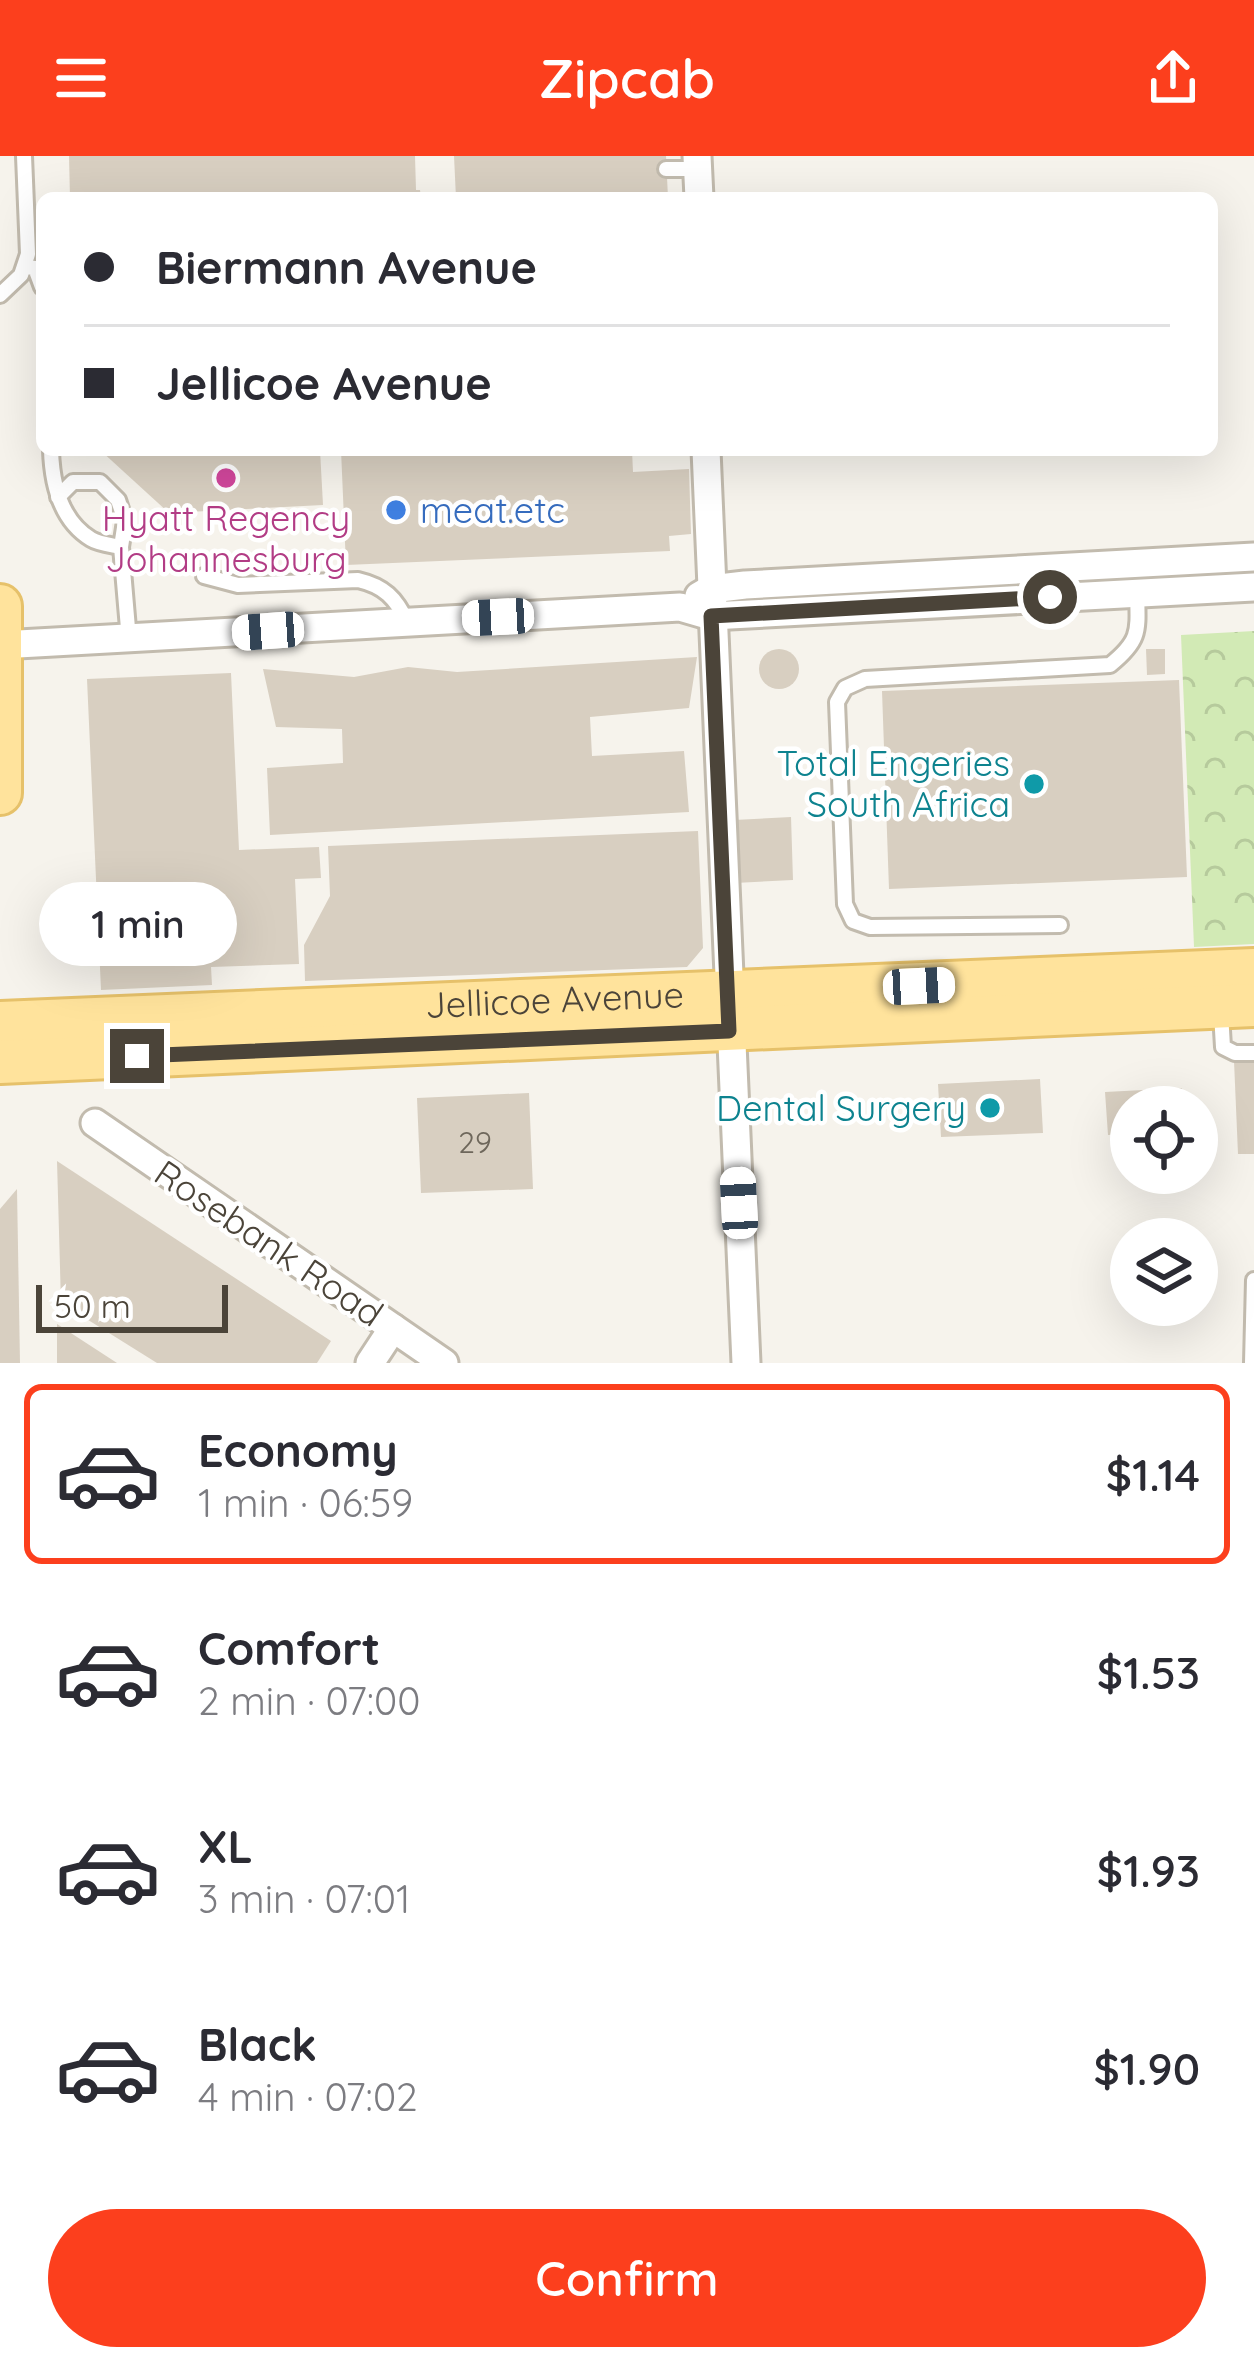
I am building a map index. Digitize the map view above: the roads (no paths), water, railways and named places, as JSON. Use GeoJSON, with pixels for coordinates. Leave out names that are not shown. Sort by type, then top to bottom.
{"type":"FeatureCollection","features":[{"type":"Feature","properties":{"kind":"main road"},"geometry":{"type":"LineString","coordinates":[[0,606],[0,793]]}},
{"type":"Feature","properties":{"kind":"main road","name":"Jellicoe Avenue"},"geometry":{"type":"LineString","coordinates":[[0,1062],[728,1013],[1254,970]]}},
{"type":"Feature","properties":{"kind":"main road","name":"Jellicoe Avenue"},"geometry":{"type":"LineString","coordinates":[[0,1024],[1237,1006]]}},
{"type":"Feature","properties":{"kind":"street"},"geometry":{"type":"LineString","coordinates":[[706,456],[746,1363]]}},
{"type":"Feature","properties":{"kind":"street"},"geometry":{"type":"LineString","coordinates":[[711,602],[1020,599],[1254,557]]}},
{"type":"Feature","properties":{"kind":"street"},"geometry":{"type":"LineString","coordinates":[[1018,568],[1020,599]]}},
{"type":"Feature","properties":{"kind":"street"},"geometry":{"type":"LineString","coordinates":[[0,645],[680,607],[1018,568],[1254,587]]}},
{"type":"Feature","properties":{"kind":"street","name":"Rosebank Road"},"geometry":{"type":"LineString","coordinates":[[94,1123],[444,1363]]}},
{"type":"Feature","properties":{"kind":"street"},"geometry":{"type":"LineString","coordinates":[[370,1363],[393,1328]]}},
{"type":"Feature","properties":{"kind":"lane"},"geometry":{"type":"LineString","coordinates":[[0,295],[25,267],[28,254],[24,156]]}},
{"type":"Feature","properties":{"kind":"lane"},"geometry":{"type":"LineString","coordinates":[[666,169],[698,174]]}},
{"type":"Feature","properties":{"kind":"lane"},"geometry":{"type":"LineString","coordinates":[[25,267],[36,273]]}},
{"type":"Feature","properties":{"kind":"lane"},"geometry":{"type":"LineString","coordinates":[[51,456],[52,482],[64,510],[91,539],[121,547]]}},
{"type":"Feature","properties":{"kind":"lane"},"geometry":{"type":"LineString","coordinates":[[58,497],[74,482],[100,482],[118,500],[125,521],[121,547],[129,640]]}},
{"type":"Feature","properties":{"kind":"lane"},"geometry":{"type":"LineString","coordinates":[[204,576],[238,585],[358,580],[385,590],[407,622]]}},
{"type":"Feature","properties":{"kind":"lane"},"geometry":{"type":"LineString","coordinates":[[1060,925],[870,927],[853,921],[844,904],[837,702],[844,688],[865,679],[1110,665],[1130,649],[1137,636],[1136,578]]}},
{"type":"Feature","properties":{"kind":"lane"},"geometry":{"type":"LineString","coordinates":[[1237,1006],[1223,1047],[1235,1054],[1254,1053]]}},
{"type":"Feature","properties":{"kind":"lane"},"geometry":{"type":"LineString","coordinates":[[1252,1363],[1254,1280]]}},
{"type":"Feature","properties":{"kind":"place","name":"Hyatt Regency Johannesburg"},"geometry":{"type":"Point","coordinates":[226,478]}},
{"type":"Feature","properties":{"kind":"place","name":"meat.etc"},"geometry":{"type":"Point","coordinates":[396,510]}},
{"type":"Feature","properties":{"kind":"place","name":"Total Engeries South Africa"},"geometry":{"type":"Point","coordinates":[1034,784]}},
{"type":"Feature","properties":{"kind":"place","name":"Dental Surgery"},"geometry":{"type":"Point","coordinates":[990,1108]}}]}
